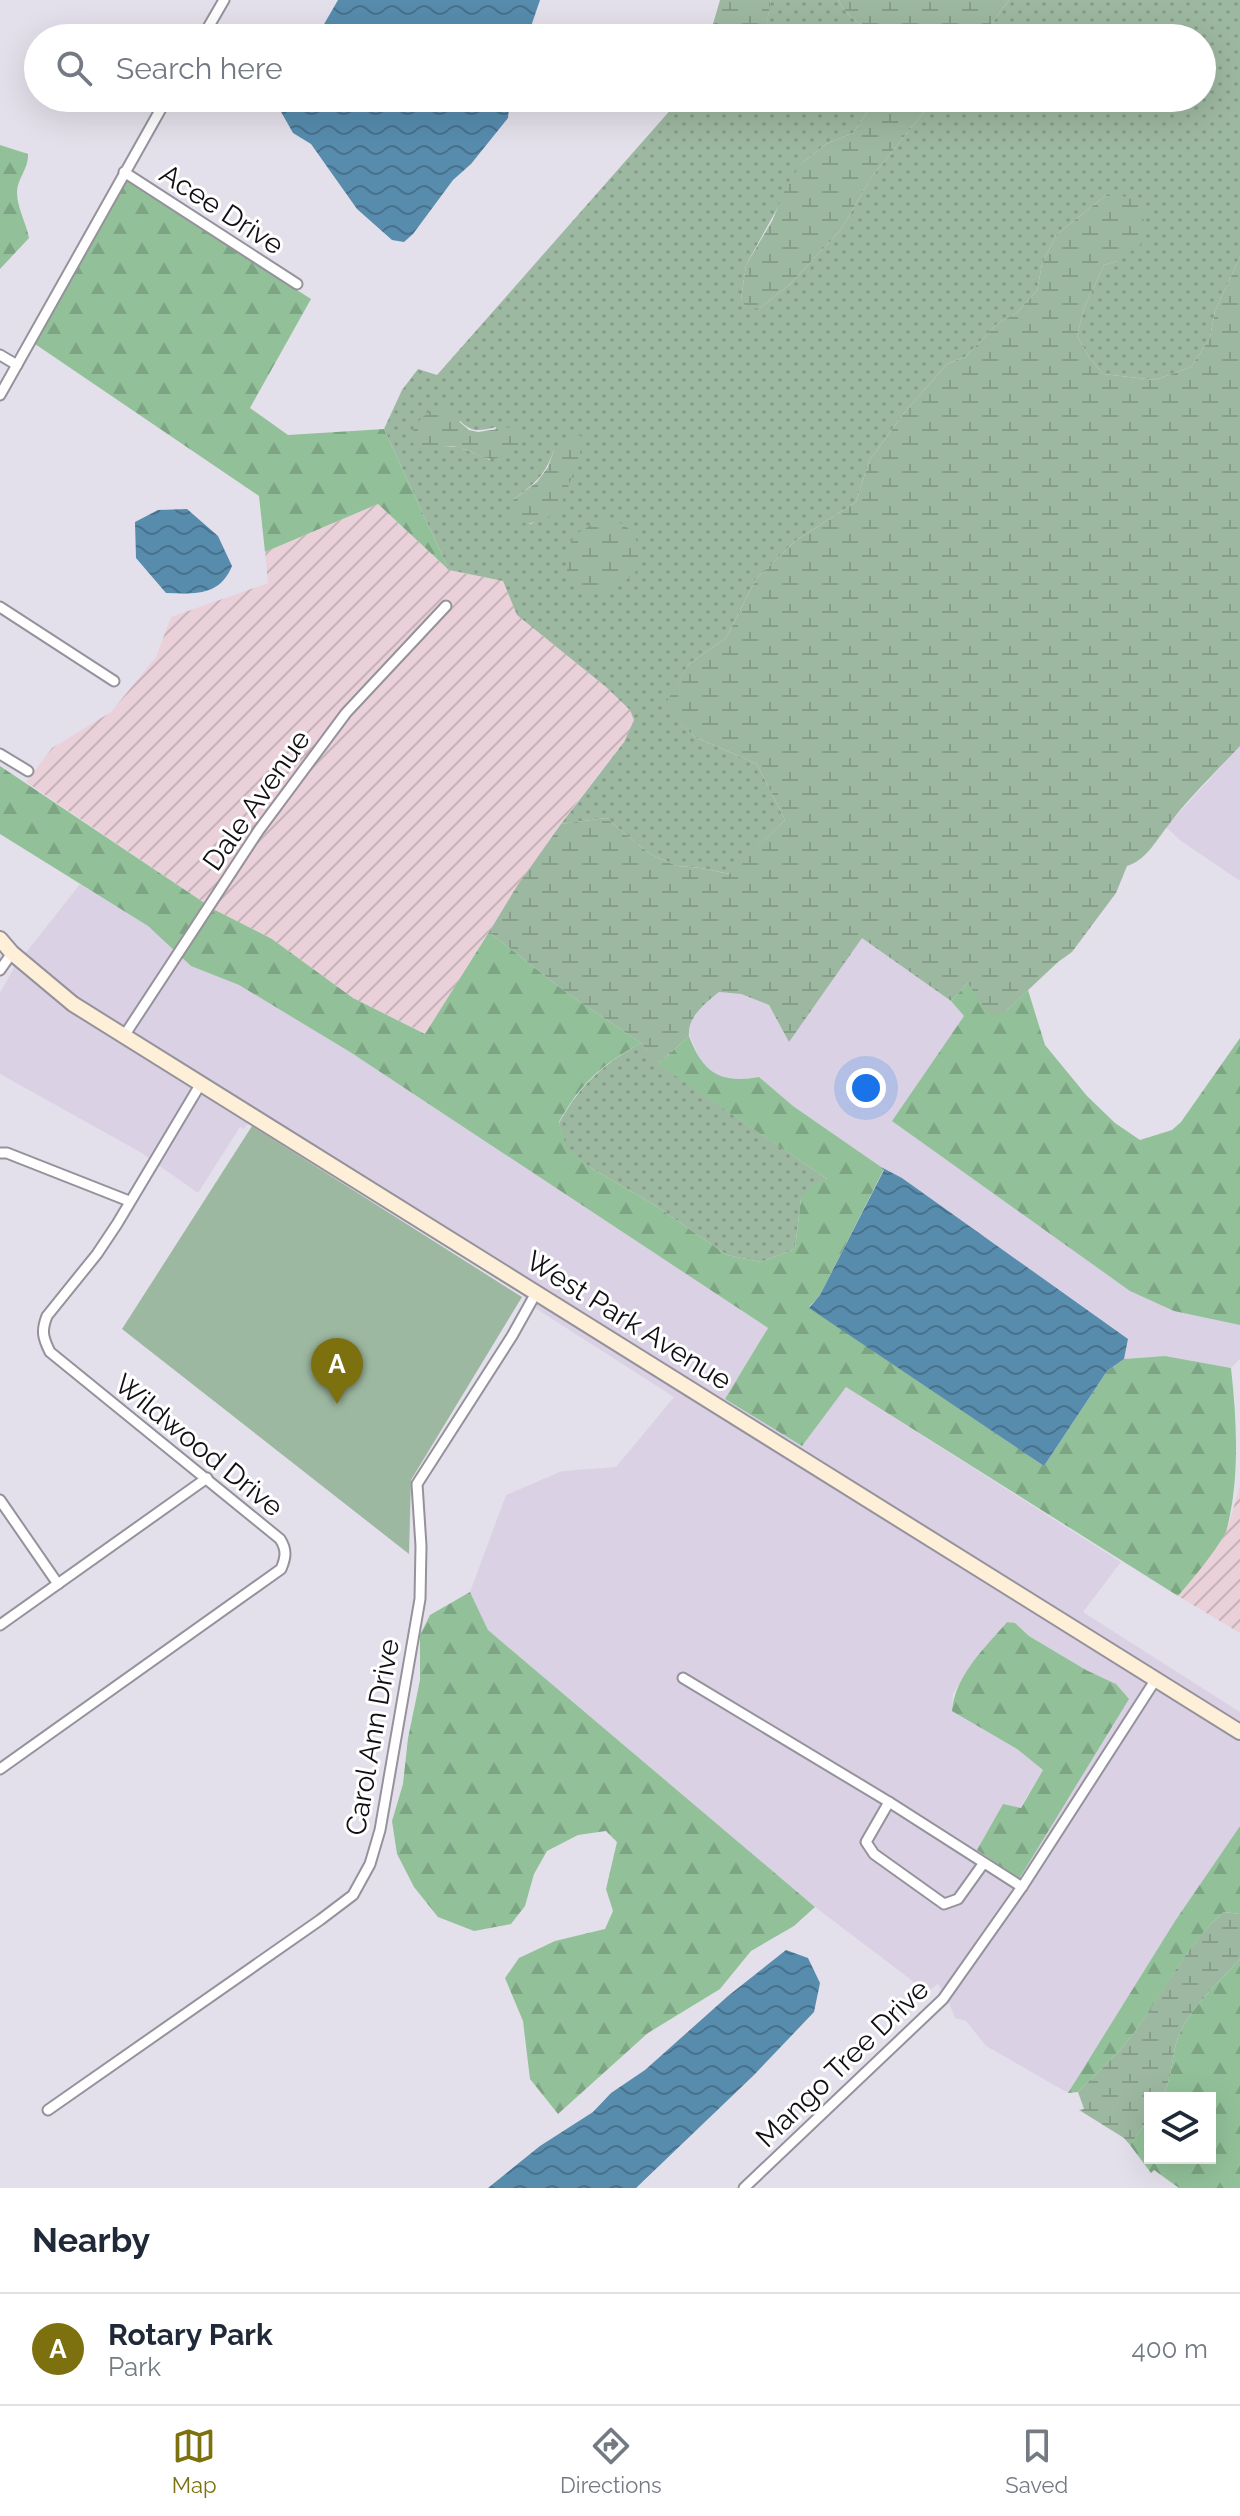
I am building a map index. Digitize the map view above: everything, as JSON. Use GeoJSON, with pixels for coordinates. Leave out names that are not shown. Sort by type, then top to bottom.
{"type":"FeatureCollection","features":[{"type":"Feature","properties":{"kind":"street"},"geometry":{"type":"LineString","coordinates":[[210,24],[224,0]]}},
{"type":"Feature","properties":{"kind":"street"},"geometry":{"type":"LineString","coordinates":[[0,395],[159,112]]}},
{"type":"Feature","properties":{"kind":"street","name":"Acee Drive"},"geometry":{"type":"LineString","coordinates":[[124,172],[297,284]]}},
{"type":"Feature","properties":{"kind":"street"},"geometry":{"type":"LineString","coordinates":[[0,355],[17,365]]}},
{"type":"Feature","properties":{"kind":"street","name":"Dale Avenue"},"geometry":{"type":"LineString","coordinates":[[124,1036],[259,830],[336,726],[446,606]]}},
{"type":"Feature","properties":{"kind":"street"},"geometry":{"type":"LineString","coordinates":[[0,607],[114,681]]}},
{"type":"Feature","properties":{"kind":"street"},"geometry":{"type":"LineString","coordinates":[[0,754],[28,771]]}},
{"type":"Feature","properties":{"kind":"street","name":"West Park Avenue"},"geometry":{"type":"LineString","coordinates":[[0,939],[12,953],[73,1004],[1240,1732]]}},
{"type":"Feature","properties":{"kind":"street"},"geometry":{"type":"LineString","coordinates":[[0,970],[12,953]]}},
{"type":"Feature","properties":{"kind":"street","name":"Wildwood Drive"},"geometry":{"type":"LineString","coordinates":[[0,1769],[281,1569],[286,1558],[280,1539],[50,1352],[43,1338],[42,1327],[47,1316],[97,1254],[200,1085]]}},
{"type":"Feature","properties":{"kind":"street"},"geometry":{"type":"LineString","coordinates":[[0,1153],[7,1153],[129,1201]]}},
{"type":"Feature","properties":{"kind":"street","name":"Carol Ann Drive"},"geometry":{"type":"LineString","coordinates":[[48,2110],[353,1895],[370,1864],[380,1830],[420,1599],[417,1484],[536,1293]]}},
{"type":"Feature","properties":{"kind":"street"},"geometry":{"type":"LineString","coordinates":[[0,1625],[207,1478]]}},
{"type":"Feature","properties":{"kind":"street"},"geometry":{"type":"LineString","coordinates":[[0,1500],[58,1584]]}},
{"type":"Feature","properties":{"kind":"street"},"geometry":{"type":"LineString","coordinates":[[683,1678],[889,1802],[1022,1887]]}},
{"type":"Feature","properties":{"kind":"street","name":"Mango Tree Drive"},"geometry":{"type":"LineString","coordinates":[[744,2188],[943,1999],[1022,1887],[1156,1679]]}},
{"type":"Feature","properties":{"kind":"street"},"geometry":{"type":"LineString","coordinates":[[889,1802],[866,1842],[874,1854],[944,1904],[958,1899],[983,1864]]}},
{"type":"Feature","properties":{"kind":"shaded area"},"geometry":{"type":"Polygon","coordinates":[[[378,504],[449,570],[503,581],[517,615],[606,687],[630,709],[635,720],[624,742],[517,886],[426,1034],[353,998],[272,939],[215,910],[26,782],[52,748],[111,712],[156,657],[171,617],[268,583],[265,552],[378,504]]]}},
{"type":"Feature","properties":{"kind":"shaded area"},"geometry":{"type":"Polygon","coordinates":[[[1240,746],[1240,881],[1181,841],[1166,827],[1240,746]]]}},
{"type":"Feature","properties":{"kind":"shaded area"},"geometry":{"type":"Polygon","coordinates":[[[80,884],[148,926],[192,966],[239,985],[350,1052],[768,1328],[725,1400],[846,1387],[1121,1562],[1083,1612],[1240,1712],[1240,1725],[77,1000],[24,955],[80,884]]]}},
{"type":"Feature","properties":{"kind":"shaded area"},"geometry":{"type":"Polygon","coordinates":[[[862,937],[951,1001],[964,1016],[893,1120],[1240,1325],[1240,1359],[1231,1368],[1165,1356],[1124,1359],[1128,1339],[902,1178],[793,1106],[759,1077],[733,1080],[720,1077],[703,1066],[688,1032],[704,1004],[718,992],[741,994],[769,1005],[789,1041],[862,937]]]}},
{"type":"Feature","properties":{"kind":"shaded area"},"geometry":{"type":"Polygon","coordinates":[[[16,964],[121,1041],[249,1122],[244,1129],[240,1127],[198,1193],[140,1152],[0,1074],[0,993],[16,964]]]}},
{"type":"Feature","properties":{"kind":"shaded area"},"geometry":{"type":"Polygon","coordinates":[[[526,1294],[1240,1739],[1240,1826],[1175,1921],[1068,2093],[986,2046],[966,2021],[955,2018],[938,1984],[927,1992],[815,1907],[488,1630],[470,1592],[506,1495],[562,1471],[616,1467],[674,1397],[524,1301],[526,1294]],[[1007,1622],[973,1662],[953,1694],[952,1710],[1017,1749],[1043,1770],[1020,1808],[1019,1879],[1116,1684],[1029,1636],[1015,1623],[1007,1622]]]}},
{"type":"Feature","properties":{"kind":"shaded area"},"geometry":{"type":"Polygon","coordinates":[[[1240,1485],[1240,1633],[1178,1596],[1227,1530],[1240,1485]]]}},
{"type":"Feature","properties":{"kind":"green space"},"geometry":{"type":"Polygon","coordinates":[[[720,0],[771,0],[767,24],[713,24],[720,0]]]}},
{"type":"Feature","properties":{"kind":"green space"},"geometry":{"type":"Polygon","coordinates":[[[771,0],[838,0],[848,14],[863,24],[767,24],[771,0]]]}},
{"type":"Feature","properties":{"kind":"green space"},"geometry":{"type":"Polygon","coordinates":[[[838,0],[1009,0],[991,24],[863,24],[848,14],[838,0]]]}},
{"type":"Feature","properties":{"kind":"green space"},"geometry":{"type":"Polygon","coordinates":[[[1009,0],[1240,0],[1240,257],[1215,311],[1210,338],[1191,367],[1155,380],[1103,374],[1077,336],[1084,308],[1104,265],[1117,261],[1105,196],[1056,235],[1042,264],[1037,291],[1016,313],[997,324],[965,357],[947,364],[904,413],[869,461],[856,502],[795,541],[756,579],[726,638],[689,664],[664,708],[695,737],[757,764],[785,820],[730,874],[677,866],[650,854],[606,818],[561,824],[624,742],[634,720],[630,710],[606,687],[517,615],[503,581],[449,570],[384,429],[402,390],[418,369],[437,375],[669,112],[867,112],[853,133],[826,144],[803,162],[746,265],[741,300],[760,308],[789,285],[840,231],[871,178],[924,112],[1216,112],[1216,24],[991,24],[1009,0]],[[460,421],[443,446],[460,447],[490,460],[496,427],[468,428],[460,421]],[[554,450],[539,478],[514,499],[530,524],[552,513],[569,479],[554,450]]]}},
{"type":"Feature","properties":{"kind":"green space"},"geometry":{"type":"Polygon","coordinates":[[[867,112],[924,112],[871,178],[840,231],[789,285],[760,308],[748,309],[741,300],[746,265],[772,221],[788,183],[803,162],[826,144],[853,133],[867,112]]]}},
{"type":"Feature","properties":{"kind":"green space"},"geometry":{"type":"Polygon","coordinates":[[[0,145],[28,154],[17,192],[29,238],[0,269],[0,145]]]}},
{"type":"Feature","properties":{"kind":"green space"},"geometry":{"type":"Polygon","coordinates":[[[125,180],[311,299],[250,408],[288,435],[384,429],[449,570],[378,504],[265,552],[259,496],[35,344],[125,180]]]}},
{"type":"Feature","properties":{"kind":"green space"},"geometry":{"type":"Polygon","coordinates":[[[1105,196],[1133,200],[1141,210],[1144,230],[1141,244],[1117,261],[1104,265],[1084,308],[1077,336],[1103,374],[1155,380],[1191,367],[1210,338],[1215,311],[1240,257],[1240,746],[1184,806],[1145,855],[1127,866],[1116,893],[1072,952],[999,1015],[988,1014],[968,983],[951,1001],[862,938],[789,1042],[769,1005],[741,994],[719,992],[694,1017],[689,1036],[658,1064],[641,1043],[567,993],[489,932],[561,824],[606,818],[650,854],[677,866],[729,874],[785,820],[757,764],[695,737],[663,708],[689,664],[726,638],[756,579],[795,541],[856,502],[869,461],[904,413],[947,364],[965,357],[997,324],[1016,313],[1037,291],[1042,264],[1056,235],[1105,196]]]}},
{"type":"Feature","properties":{"kind":"green space"},"geometry":{"type":"Polygon","coordinates":[[[442,407],[469,430],[478,432],[511,427],[522,438],[510,452],[495,459],[453,446],[420,451],[410,440],[415,428],[425,415],[442,407]]]}},
{"type":"Feature","properties":{"kind":"green space"},"geometry":{"type":"Polygon","coordinates":[[[571,433],[581,436],[582,446],[559,507],[548,517],[535,522],[522,522],[508,516],[514,499],[537,482],[548,467],[554,450],[571,433]]]}},
{"type":"Feature","properties":{"kind":"green space"},"geometry":{"type":"Polygon","coordinates":[[[600,520],[627,527],[636,540],[641,567],[620,585],[597,594],[578,586],[567,570],[565,552],[576,534],[600,520]]]}},
{"type":"Feature","properties":{"kind":"green space"},"geometry":{"type":"Polygon","coordinates":[[[0,766],[215,910],[272,939],[353,998],[425,1034],[489,932],[567,993],[641,1043],[614,1059],[576,1096],[559,1122],[567,1149],[591,1168],[653,1204],[727,1255],[761,1262],[795,1249],[801,1198],[811,1186],[827,1179],[658,1064],[689,1036],[700,1059],[715,1073],[734,1079],[759,1077],[793,1106],[884,1169],[820,1295],[809,1307],[1044,1466],[1107,1371],[1124,1359],[1165,1356],[1231,1368],[1236,1430],[1234,1493],[1226,1532],[1221,1541],[1178,1596],[846,1387],[802,1446],[725,1399],[768,1328],[350,1052],[239,985],[191,966],[148,926],[0,834],[0,766]]]}},
{"type":"Feature","properties":{"kind":"green space"},"geometry":{"type":"Polygon","coordinates":[[[968,983],[1006,1011],[1028,990],[1045,1045],[1087,1096],[1115,1123],[1140,1140],[1172,1130],[1181,1122],[1240,1038],[1240,1325],[1174,1311],[1130,1291],[892,1121],[964,1016],[951,1001],[968,983]]]}},
{"type":"Feature","properties":{"kind":"green space"},"geometry":{"type":"Polygon","coordinates":[[[641,1043],[659,1064],[827,1179],[801,1198],[795,1249],[761,1262],[727,1255],[566,1149],[559,1123],[576,1097],[604,1068],[641,1043]]]}},
{"type":"Feature","properties":{"kind":"green space"},"geometry":{"type":"Polygon","coordinates":[[[252,1126],[522,1297],[411,1480],[409,1554],[122,1329],[252,1126]]]}},
{"type":"Feature","properties":{"kind":"green space"},"geometry":{"type":"Polygon","coordinates":[[[470,1592],[488,1630],[815,1907],[794,1926],[751,1951],[720,1989],[648,2033],[558,2114],[530,2079],[523,2021],[505,1978],[519,1958],[555,1941],[605,1929],[613,1911],[606,1889],[617,1842],[606,1831],[578,1835],[547,1851],[534,1874],[525,1906],[511,1924],[474,1931],[438,1917],[414,1887],[397,1854],[392,1821],[403,1784],[408,1738],[420,1680],[420,1635],[430,1615],[470,1592]]]}},
{"type":"Feature","properties":{"kind":"green space"},"geometry":{"type":"Polygon","coordinates":[[[1007,1622],[1015,1623],[1029,1636],[1116,1684],[1129,1699],[1019,1879],[977,1850],[1003,1804],[1021,1808],[1043,1770],[1017,1749],[952,1711],[954,1698],[965,1674],[1007,1622]]]}},
{"type":"Feature","properties":{"kind":"green space"},"geometry":{"type":"Polygon","coordinates":[[[1240,1826],[1240,1914],[1224,1912],[1210,1926],[1185,1956],[1124,2045],[1078,2092],[1068,2093],[1175,1921],[1240,1826]]]}},
{"type":"Feature","properties":{"kind":"green space"},"geometry":{"type":"Polygon","coordinates":[[[1224,1912],[1240,1914],[1240,1959],[1203,1998],[1180,2032],[1164,2092],[1144,2092],[1144,2125],[1130,2145],[1079,2110],[1084,2109],[1078,2092],[1130,2038],[1185,1956],[1224,1912]]]}},
{"type":"Feature","properties":{"kind":"green space"},"geometry":{"type":"Polygon","coordinates":[[[1240,1959],[1240,2188],[1179,2188],[1154,2170],[1151,2173],[1144,2164],[1216,2164],[1216,2092],[1164,2092],[1180,2032],[1203,1998],[1240,1959]]]}},
{"type":"Feature","properties":{"kind":"green space"},"geometry":{"type":"Polygon","coordinates":[[[1144,2125],[1144,2164],[1130,2145],[1144,2125]]]}},
{"type":"Feature","properties":{"kind":"water"},"geometry":{"type":"Polygon","coordinates":[[[338,0],[540,0],[532,24],[324,24],[338,0]]]}},
{"type":"Feature","properties":{"kind":"water"},"geometry":{"type":"Polygon","coordinates":[[[281,112],[509,112],[508,118],[471,164],[453,180],[404,242],[392,240],[357,209],[311,144],[293,133],[281,112]]]}},
{"type":"Feature","properties":{"kind":"water"},"geometry":{"type":"Polygon","coordinates":[[[187,509],[218,536],[232,566],[221,583],[213,588],[196,593],[166,593],[136,558],[135,522],[158,510],[187,509]]]}},
{"type":"Feature","properties":{"kind":"water"},"geometry":{"type":"Polygon","coordinates":[[[881,1167],[902,1178],[1128,1339],[1124,1359],[1107,1371],[1044,1466],[809,1308],[820,1295],[884,1170],[881,1167]]]}},
{"type":"Feature","properties":{"kind":"water"},"geometry":{"type":"Polygon","coordinates":[[[786,1950],[808,1958],[820,1983],[814,2012],[754,2075],[636,2188],[488,2188],[540,2146],[593,2112],[611,2093],[645,2070],[728,1996],[786,1950]]]}},
{"type":"Feature","properties":{"kind":"place","name":"Rotary Park"},"geometry":{"type":"Point","coordinates":[337,1404]}}]}
